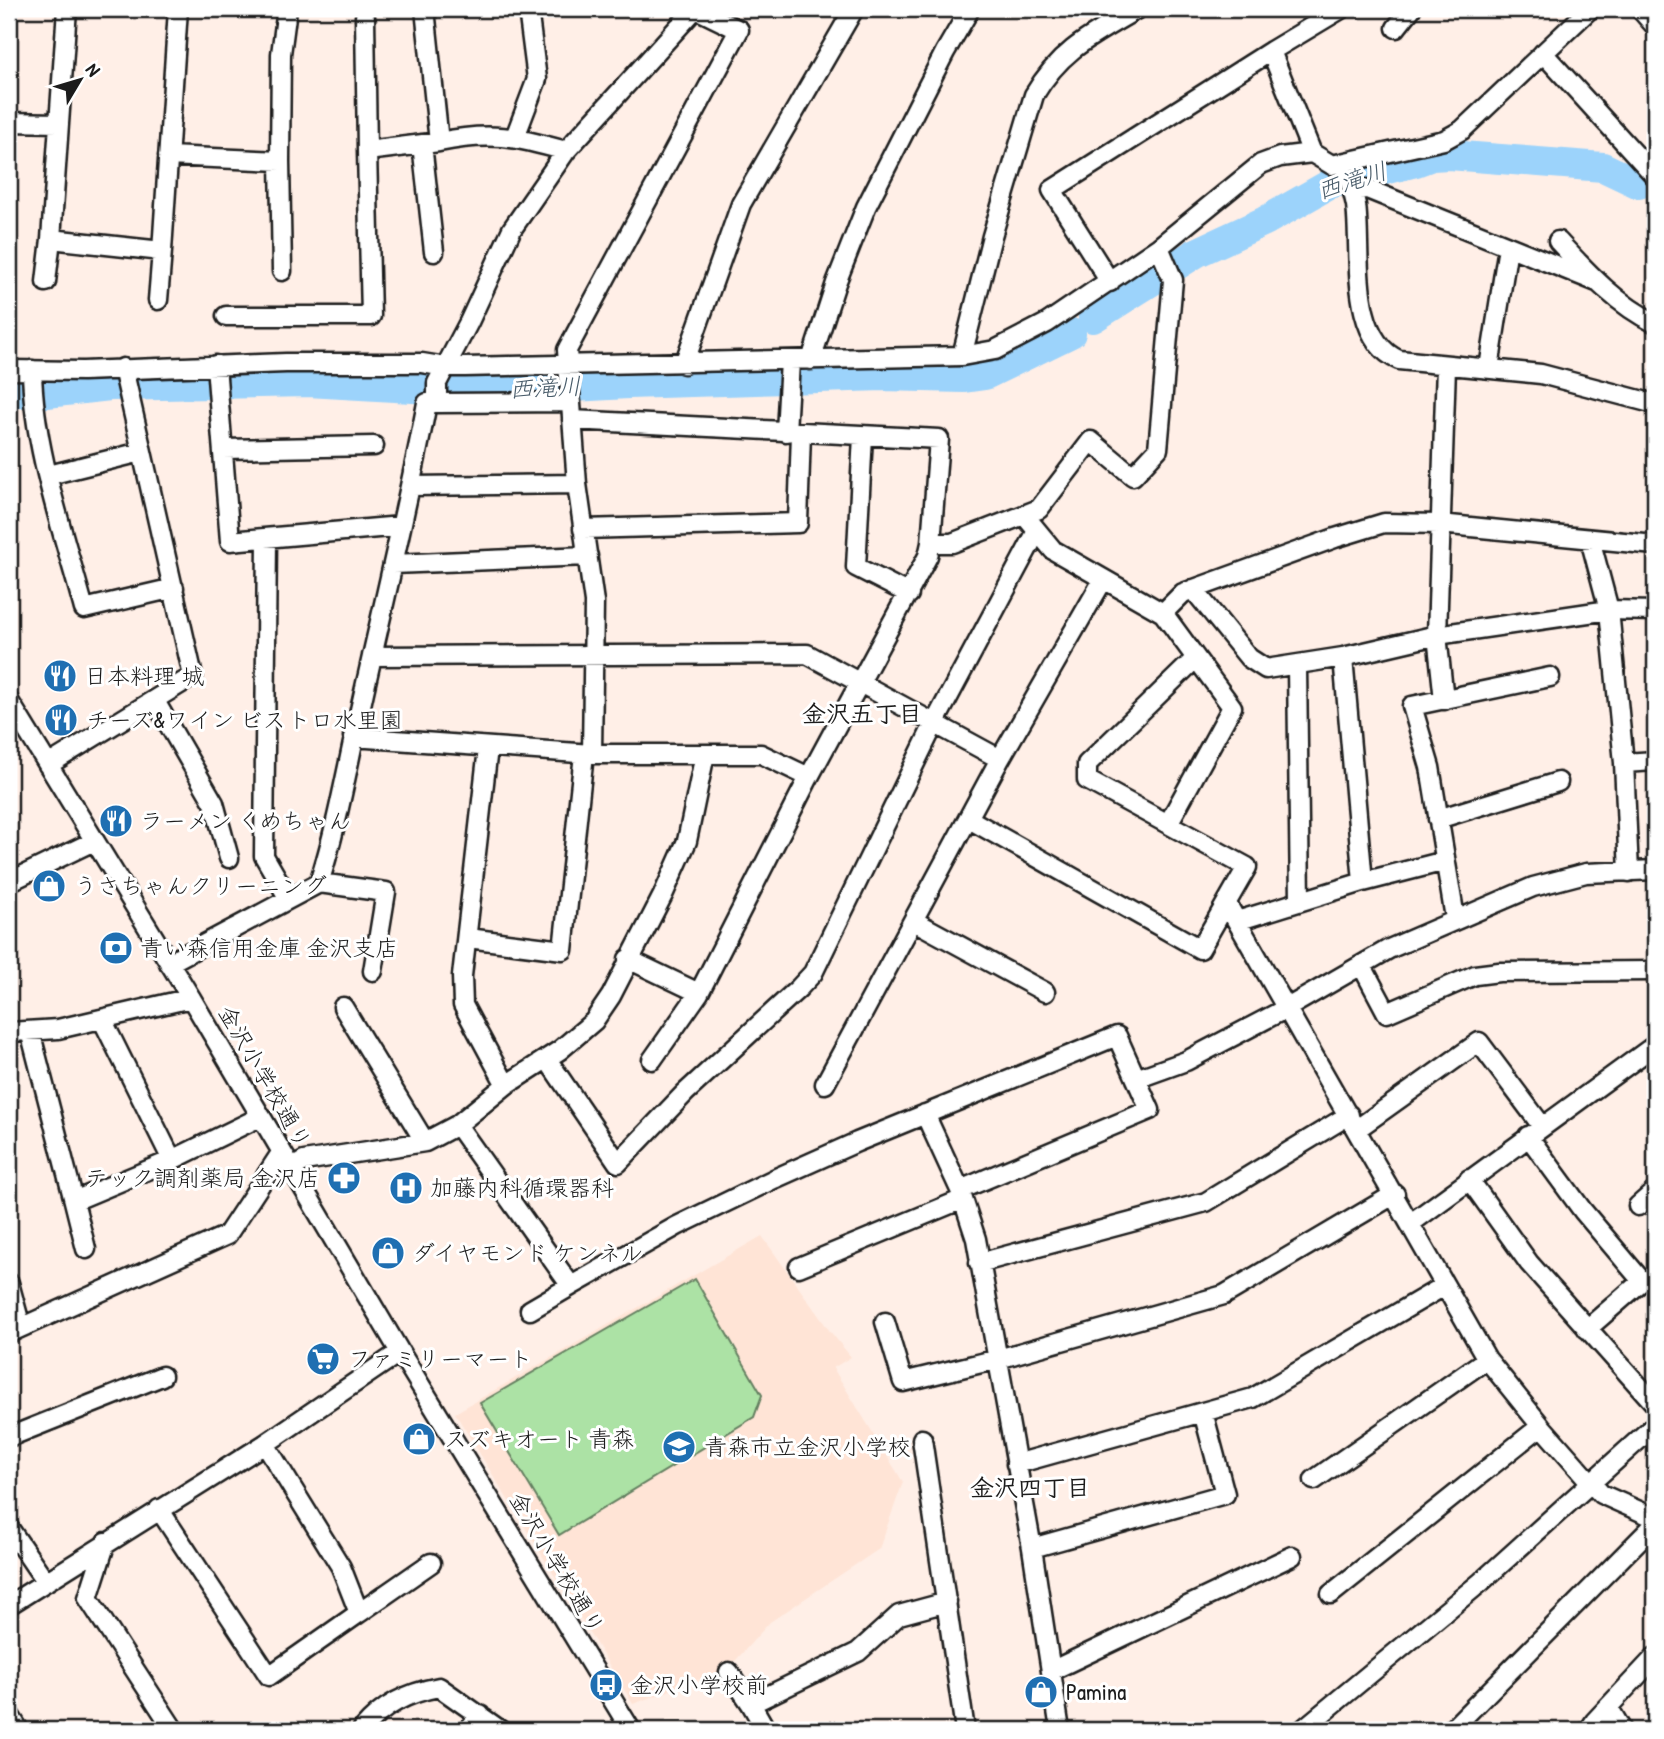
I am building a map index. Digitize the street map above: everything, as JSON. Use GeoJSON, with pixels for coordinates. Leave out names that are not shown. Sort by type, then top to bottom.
{"type":"FeatureCollection","features":[{"type":"Feature","properties":{"kind":"street"},"geometry":{"type":"LineString","coordinates":[[46,282],[67,9]]}},
{"type":"Feature","properties":{"kind":"street"},"geometry":{"type":"LineString","coordinates":[[158,300],[178,9]]}},
{"type":"Feature","properties":{"kind":"street"},"geometry":{"type":"LineString","coordinates":[[282,271],[281,54],[287,9]]}},
{"type":"Feature","properties":{"kind":"street"},"geometry":{"type":"LineString","coordinates":[[425,9],[434,252]]}},
{"type":"Feature","properties":{"kind":"street"},"geometry":{"type":"LineString","coordinates":[[515,137],[537,79],[528,9]]}},
{"type":"Feature","properties":{"kind":"street"},"geometry":{"type":"LineString","coordinates":[[319,883],[330,849],[427,403],[437,394],[446,367],[512,229],[566,151],[695,9],[739,30],[567,350],[576,484],[594,602],[588,754],[563,950],[468,938]]}},
{"type":"Feature","properties":{"kind":"street"},"geometry":{"type":"LineString","coordinates":[[684,364],[741,204],[854,9]]}},
{"type":"Feature","properties":{"kind":"street"},"geometry":{"type":"LineString","coordinates":[[811,360],[836,283],[866,207],[945,52],[970,9]]}},
{"type":"Feature","properties":{"kind":"street"},"geometry":{"type":"LineString","coordinates":[[962,356],[992,236],[1034,96],[1046,75],[1073,48],[1138,9]]}},
{"type":"Feature","properties":{"kind":"street"},"geometry":{"type":"LineString","coordinates":[[1110,282],[1052,190],[1341,9]]}},
{"type":"Feature","properties":{"kind":"street"},"geometry":{"type":"LineString","coordinates":[[1395,28],[1411,9]]}},
{"type":"Feature","properties":{"kind":"street"},"geometry":{"type":"LineString","coordinates":[[1348,178],[1444,140],[1462,130],[1590,9]]}},
{"type":"Feature","properties":{"kind":"street"},"geometry":{"type":"LineString","coordinates":[[1640,9],[1655,26]]}},
{"type":"Feature","properties":{"kind":"street"},"geometry":{"type":"LineString","coordinates":[[226,316],[371,316],[365,17]]}},
{"type":"Feature","properties":{"kind":"street"},"geometry":{"type":"LineString","coordinates":[[1271,51],[1312,153],[1367,189],[1597,282]]}},
{"type":"Feature","properties":{"kind":"street"},"geometry":{"type":"LineString","coordinates":[[1543,53],[1655,176]]}},
{"type":"Feature","properties":{"kind":"street"},"geometry":{"type":"LineString","coordinates":[[9,122],[58,123]]}},
{"type":"Feature","properties":{"kind":"street"},"geometry":{"type":"LineString","coordinates":[[367,151],[470,135],[515,137],[566,151]]}},
{"type":"Feature","properties":{"kind":"street"},"geometry":{"type":"LineString","coordinates":[[437,394],[570,392],[684,364],[790,373],[811,360],[962,356],[995,350],[1047,323],[1110,282],[1159,247],[1261,164],[1280,157],[1312,153]]}},
{"type":"Feature","properties":{"kind":"street"},"geometry":{"type":"LineString","coordinates":[[168,156],[280,161]]}},
{"type":"Feature","properties":{"kind":"street"},"geometry":{"type":"LineString","coordinates":[[1348,178],[1356,204],[1364,313],[1377,344],[1388,355],[1399,360],[1446,366],[1541,374],[1655,404]]}},
{"type":"Feature","properties":{"kind":"street"},"geometry":{"type":"LineString","coordinates":[[51,239],[162,251]]}},
{"type":"Feature","properties":{"kind":"street"},"geometry":{"type":"LineString","coordinates":[[1558,241],[1597,282],[1655,323]]}},
{"type":"Feature","properties":{"kind":"street"},"geometry":{"type":"LineString","coordinates":[[932,543],[952,543],[1039,509],[1091,442],[1133,476],[1158,449],[1170,274],[1159,247]]}},
{"type":"Feature","properties":{"kind":"street"},"geometry":{"type":"LineString","coordinates":[[1489,368],[1508,247]]}},
{"type":"Feature","properties":{"kind":"street"},"geometry":{"type":"LineString","coordinates":[[9,370],[32,386],[217,372],[422,363],[794,433],[939,439],[932,543],[928,555],[808,777],[699,993],[652,1060]]}},
{"type":"Feature","properties":{"kind":"street"},"geometry":{"type":"LineString","coordinates":[[1444,700],[1437,635],[1446,366]]}},
{"type":"Feature","properties":{"kind":"street"},"geometry":{"type":"LineString","coordinates":[[217,372],[230,541],[401,526]]}},
{"type":"Feature","properties":{"kind":"street"},"geometry":{"type":"LineString","coordinates":[[583,529],[798,523],[790,373]]}},
{"type":"Feature","properties":{"kind":"street"},"geometry":{"type":"LineString","coordinates":[[48,765],[193,676],[125,380]]}},
{"type":"Feature","properties":{"kind":"street"},"geometry":{"type":"LineString","coordinates":[[32,386],[49,475],[84,608],[174,588]]}},
{"type":"Feature","properties":{"kind":"street"},"geometry":{"type":"LineString","coordinates":[[863,436],[856,567],[909,594]]}},
{"type":"Feature","properties":{"kind":"street"},"geometry":{"type":"LineString","coordinates":[[223,449],[374,446]]}},
{"type":"Feature","properties":{"kind":"street"},"geometry":{"type":"LineString","coordinates":[[49,475],[141,452]]}},
{"type":"Feature","properties":{"kind":"street"},"geometry":{"type":"LineString","coordinates":[[411,485],[576,484]]}},
{"type":"Feature","properties":{"kind":"street"},"geometry":{"type":"LineString","coordinates":[[1025,516],[1053,550],[1163,613],[1232,707],[1168,824]]}},
{"type":"Feature","properties":{"kind":"street"},"geometry":{"type":"LineString","coordinates":[[1163,613],[1183,593],[1384,523],[1440,524],[1655,545]]}},
{"type":"Feature","properties":{"kind":"street"},"geometry":{"type":"LineString","coordinates":[[547,1059],[618,1163],[685,1093],[799,988],[813,972],[934,724],[1037,531]]}},
{"type":"Feature","properties":{"kind":"street"},"geometry":{"type":"LineString","coordinates":[[267,538],[264,856],[289,899]]}},
{"type":"Feature","properties":{"kind":"street"},"geometry":{"type":"LineString","coordinates":[[1590,539],[1609,610],[1624,764],[1629,872]]}},
{"type":"Feature","properties":{"kind":"street"},"geometry":{"type":"LineString","coordinates":[[393,564],[588,556]]}},
{"type":"Feature","properties":{"kind":"street"},"geometry":{"type":"LineString","coordinates":[[825,1084],[1000,759],[1102,580]]}},
{"type":"Feature","properties":{"kind":"street"},"geometry":{"type":"LineString","coordinates":[[1193,589],[1249,658],[1259,667],[1273,669],[1343,657],[1437,635],[1609,610],[1655,611]]}},
{"type":"Feature","properties":{"kind":"street"},"geometry":{"type":"LineString","coordinates":[[372,656],[807,654],[1000,759]]}},
{"type":"Feature","properties":{"kind":"street"},"geometry":{"type":"LineString","coordinates":[[1343,657],[1363,882]]}},
{"type":"Feature","properties":{"kind":"street"},"geometry":{"type":"LineString","coordinates":[[969,819],[1200,949],[1247,867],[1087,780],[1087,764],[1196,658]]}},
{"type":"Feature","properties":{"kind":"street"},"geometry":{"type":"LineString","coordinates":[[1297,666],[1300,901]]}},
{"type":"Feature","properties":{"kind":"street"},"geometry":{"type":"LineString","coordinates":[[1455,918],[1430,767],[1412,706],[1550,677]]}},
{"type":"Feature","properties":{"kind":"street","name":"金沢小学校通り"},"geometry":{"type":"LineString","coordinates":[[9,701],[191,998],[400,1352],[631,1730]]}},
{"type":"Feature","properties":{"kind":"street"},"geometry":{"type":"LineString","coordinates":[[155,701],[214,803],[229,858]]}},
{"type":"Feature","properties":{"kind":"street"},"geometry":{"type":"LineString","coordinates":[[354,737],[588,754],[761,754],[808,777]]}},
{"type":"Feature","properties":{"kind":"street"},"geometry":{"type":"LineString","coordinates":[[488,748],[463,976],[463,1005],[506,1085]]}},
{"type":"Feature","properties":{"kind":"street"},"geometry":{"type":"LineString","coordinates":[[291,1169],[304,1161],[425,1142],[457,1125],[506,1085],[547,1059],[594,1021],[611,996],[663,895],[687,841],[705,754]]}},
{"type":"Feature","properties":{"kind":"street"},"geometry":{"type":"LineString","coordinates":[[1624,764],[1655,761]]}},
{"type":"Feature","properties":{"kind":"street"},"geometry":{"type":"LineString","coordinates":[[1438,819],[1558,782]]}},
{"type":"Feature","properties":{"kind":"street"},"geometry":{"type":"LineString","coordinates":[[9,882],[93,841]]}},
{"type":"Feature","properties":{"kind":"street"},"geometry":{"type":"LineString","coordinates":[[1237,921],[1363,882],[1445,861]]}},
{"type":"Feature","properties":{"kind":"street"},"geometry":{"type":"LineString","coordinates":[[1136,1079],[1186,1061],[1287,1008],[1389,949],[1455,918],[1546,883],[1586,873],[1655,870]]}},
{"type":"Feature","properties":{"kind":"street"},"geometry":{"type":"LineString","coordinates":[[169,963],[319,883],[386,892],[373,971]]}},
{"type":"Feature","properties":{"kind":"street"},"geometry":{"type":"LineString","coordinates":[[1227,904],[1487,1359],[1601,1494],[1655,1518]]}},
{"type":"Feature","properties":{"kind":"street"},"geometry":{"type":"LineString","coordinates":[[914,921],[1045,992]]}},
{"type":"Feature","properties":{"kind":"street"},"geometry":{"type":"LineString","coordinates":[[628,959],[699,993]]}},
{"type":"Feature","properties":{"kind":"street"},"geometry":{"type":"LineString","coordinates":[[1362,966],[1387,1013],[1475,975],[1499,972],[1655,971]]}},
{"type":"Feature","properties":{"kind":"street"},"geometry":{"type":"LineString","coordinates":[[9,1032],[58,1029],[191,998]]}},
{"type":"Feature","properties":{"kind":"street"},"geometry":{"type":"LineString","coordinates":[[343,1007],[425,1142]]}},
{"type":"Feature","properties":{"kind":"street"},"geometry":{"type":"LineString","coordinates":[[103,1019],[172,1160]]}},
{"type":"Feature","properties":{"kind":"street"},"geometry":{"type":"LineString","coordinates":[[30,1031],[86,1249]]}},
{"type":"Feature","properties":{"kind":"street"},"geometry":{"type":"LineString","coordinates":[[530,1310],[677,1226],[774,1179],[1117,1036],[1150,1110],[799,1266]]}},
{"type":"Feature","properties":{"kind":"street"},"geometry":{"type":"LineString","coordinates":[[979,1263],[1206,1202],[1353,1122],[1479,1042],[1583,1211],[1642,1281],[1587,1329]]}},
{"type":"Feature","properties":{"kind":"street"},"geometry":{"type":"LineString","coordinates":[[1411,1223],[1655,1045]]}},
{"type":"Feature","properties":{"kind":"street"},"geometry":{"type":"LineString","coordinates":[[925,1114],[961,1194],[976,1239],[1032,1548],[1060,1730]]}},
{"type":"Feature","properties":{"kind":"street"},"geometry":{"type":"LineString","coordinates":[[74,1201],[172,1160],[260,1117]]}},
{"type":"Feature","properties":{"kind":"street"},"geometry":{"type":"LineString","coordinates":[[457,1125],[571,1286]]}},
{"type":"Feature","properties":{"kind":"street"},"geometry":{"type":"LineString","coordinates":[[9,1283],[15,1330],[227,1236],[281,1153]]}},
{"type":"Feature","properties":{"kind":"street"},"geometry":{"type":"LineString","coordinates":[[1469,1179],[1529,1263],[1655,1404]]}},
{"type":"Feature","properties":{"kind":"street"},"geometry":{"type":"LineString","coordinates":[[1638,1206],[1655,1191]]}},
{"type":"Feature","properties":{"kind":"street"},"geometry":{"type":"LineString","coordinates":[[885,1322],[903,1382],[998,1359],[1224,1295],[1395,1194]]}},
{"type":"Feature","properties":{"kind":"street"},"geometry":{"type":"LineString","coordinates":[[1016,1464],[1253,1398],[1444,1286]]}},
{"type":"Feature","properties":{"kind":"street"},"geometry":{"type":"LineString","coordinates":[[9,1605],[265,1444],[400,1352]]}},
{"type":"Feature","properties":{"kind":"street"},"geometry":{"type":"LineString","coordinates":[[1314,1480],[1487,1359]]}},
{"type":"Feature","properties":{"kind":"street"},"geometry":{"type":"LineString","coordinates":[[9,1437],[162,1376]]}},
{"type":"Feature","properties":{"kind":"street"},"geometry":{"type":"LineString","coordinates":[[1032,1548],[1224,1494],[1203,1412]]}},
{"type":"Feature","properties":{"kind":"street"},"geometry":{"type":"LineString","coordinates":[[1302,1730],[1481,1582],[1655,1425]]}},
{"type":"Feature","properties":{"kind":"street"},"geometry":{"type":"LineString","coordinates":[[1331,1594],[1541,1426]]}},
{"type":"Feature","properties":{"kind":"street"},"geometry":{"type":"LineString","coordinates":[[922,1439],[965,1730]]}},
{"type":"Feature","properties":{"kind":"street"},"geometry":{"type":"LineString","coordinates":[[265,1444],[341,1567],[359,1613]]}},
{"type":"Feature","properties":{"kind":"street"},"geometry":{"type":"LineString","coordinates":[[159,1509],[269,1676],[431,1563]]}},
{"type":"Feature","properties":{"kind":"street"},"geometry":{"type":"LineString","coordinates":[[1451,1730],[1655,1524]]}},
{"type":"Feature","properties":{"kind":"street"},"geometry":{"type":"LineString","coordinates":[[9,1528],[46,1582]]}},
{"type":"Feature","properties":{"kind":"street"},"geometry":{"type":"LineString","coordinates":[[106,1542],[88,1598],[174,1730]]}},
{"type":"Feature","properties":{"kind":"street"},"geometry":{"type":"LineString","coordinates":[[1051,1671],[1292,1556]]}},
{"type":"Feature","properties":{"kind":"street"},"geometry":{"type":"LineString","coordinates":[[751,1704],[858,1652],[899,1615],[947,1602]]}},
{"type":"Feature","properties":{"kind":"street"},"geometry":{"type":"LineString","coordinates":[[1590,1730],[1595,1721],[1655,1657]]}},
{"type":"Feature","properties":{"kind":"street"},"geometry":{"type":"LineString","coordinates":[[729,1672],[766,1730]]}},
{"type":"Feature","properties":{"kind":"street"},"geometry":{"type":"LineString","coordinates":[[362,1730],[375,1715],[396,1699],[439,1687],[500,1730]]}},
{"type":"Feature","properties":{"kind":"street"},"geometry":{"type":"LineString","coordinates":[[1609,1708],[1622,1730]]}},
{"type":"Feature","properties":{"kind":"street"},"geometry":{"type":"LineString","coordinates":[[9,1714],[19,1730]]}},
{"type":"Feature","properties":{"kind":"street"},"geometry":{"type":"LineString","coordinates":[[468,1730],[481,1716]]}},
{"type":"Feature","properties":{"kind":"shaded area","name":"青森市立金沢小学校"},"geometry":{"type":"Polygon","coordinates":[[[762,1236],[851,1357],[833,1368],[903,1482],[879,1549],[770,1622],[728,1669],[633,1704],[455,1413],[762,1236]]]}},
{"type":"Feature","properties":{"kind":"green space"},"geometry":{"type":"Polygon","coordinates":[[[695,1279],[762,1395],[754,1417],[559,1535],[480,1403],[695,1279]]]}},
{"type":"Feature","properties":{"kind":"waterway","name":"西滝川"},"geometry":{"type":"LineString","coordinates":[[1093,318],[1196,253],[1265,221],[1330,184],[1432,156],[1603,167],[1639,184]]}},
{"type":"Feature","properties":{"kind":"waterway","name":"西滝川"},"geometry":{"type":"LineString","coordinates":[[9,393],[47,393],[110,386],[308,382],[482,392],[628,384],[883,376],[964,378],[985,375],[1071,333]]}},
{"type":"Feature","properties":{"kind":"place","name":"日本料理 城"},"geometry":{"type":"Point","coordinates":[60,676]}},
{"type":"Feature","properties":{"kind":"place","name":"チーズ&ワイン ビストロ水里園"},"geometry":{"type":"Point","coordinates":[61,720]}},
{"type":"Feature","properties":{"kind":"place","name":"ラーメン くめちゃん"},"geometry":{"type":"Point","coordinates":[116,821]}},
{"type":"Feature","properties":{"kind":"place","name":"うさちゃんクリーニング"},"geometry":{"type":"Point","coordinates":[49,886]}},
{"type":"Feature","properties":{"kind":"place","name":"青い森信用金庫 金沢支店"},"geometry":{"type":"Point","coordinates":[116,948]}},
{"type":"Feature","properties":{"kind":"place","name":"テック調剤薬局 金沢店"},"geometry":{"type":"Point","coordinates":[344,1178]}},
{"type":"Feature","properties":{"kind":"place","name":"加藤内科循環器科"},"geometry":{"type":"Point","coordinates":[406,1188]}},
{"type":"Feature","properties":{"kind":"place","name":"ダイヤモンド ケンネル"},"geometry":{"type":"Point","coordinates":[388,1253]}},
{"type":"Feature","properties":{"kind":"place","name":"ファミリーマート"},"geometry":{"type":"Point","coordinates":[323,1359]}},
{"type":"Feature","properties":{"kind":"place","name":"スズキオート 青森"},"geometry":{"type":"Point","coordinates":[419,1439]}},
{"type":"Feature","properties":{"kind":"place","name":"青森市立金沢小学校"},"geometry":{"type":"Point","coordinates":[679,1447]}},
{"type":"Feature","properties":{"kind":"place","name":"金沢小学校前"},"geometry":{"type":"Point","coordinates":[606,1685]}},
{"type":"Feature","properties":{"kind":"place","name":"Pamina"},"geometry":{"type":"Point","coordinates":[1041,1692]}},
{"type":"Feature","properties":{"kind":"district","name":"金沢五丁目"},"geometry":{"type":"Point","coordinates":[862,714]}},
{"type":"Feature","properties":{"kind":"district","name":"金沢四丁目"},"geometry":{"type":"Point","coordinates":[1030,1488]}}]}
